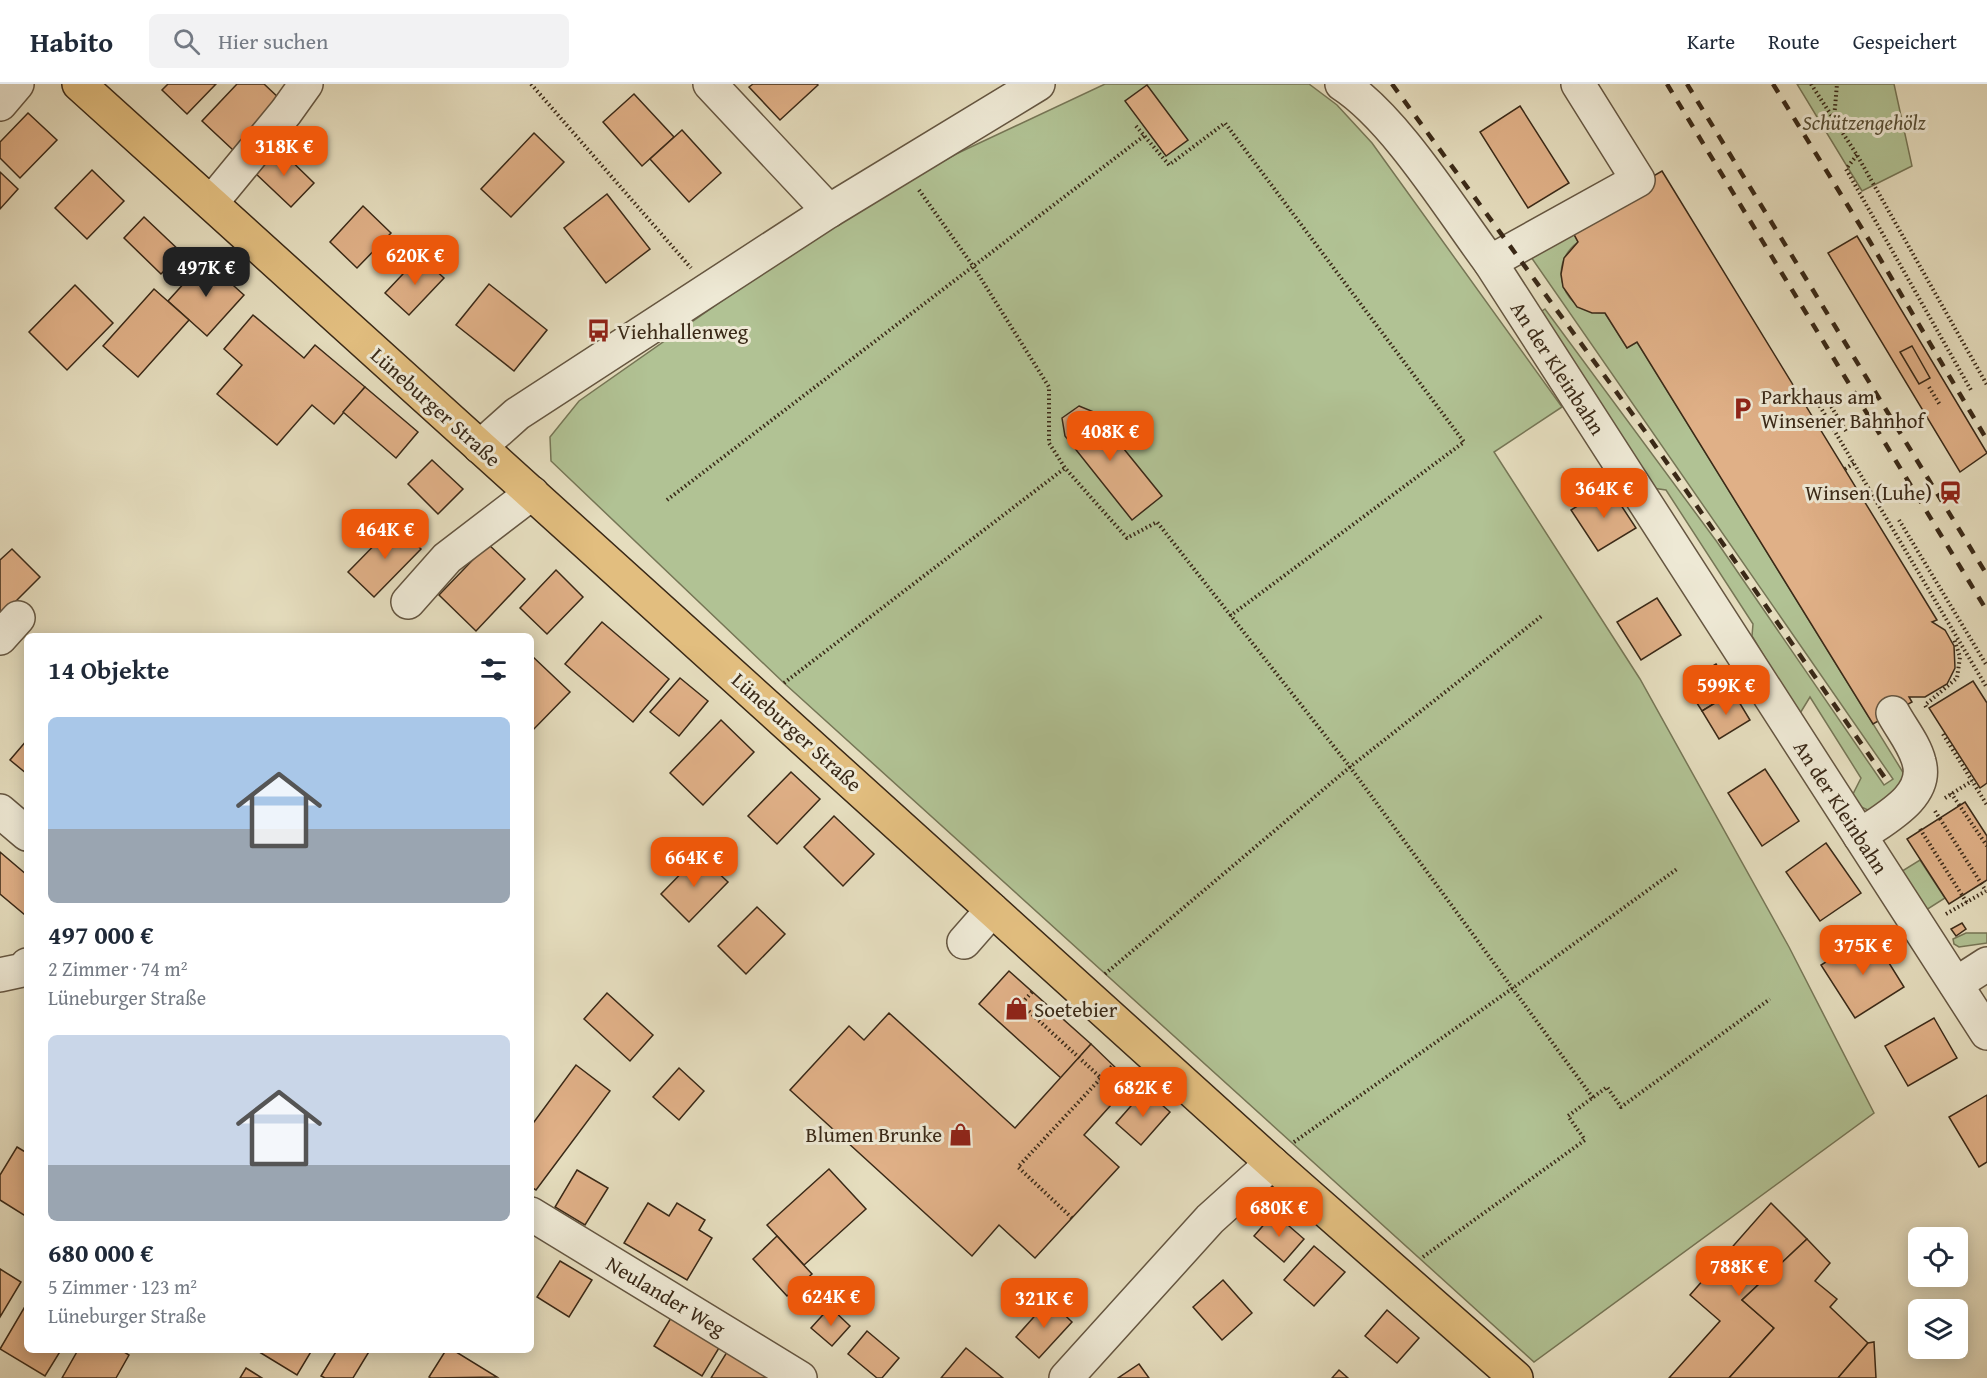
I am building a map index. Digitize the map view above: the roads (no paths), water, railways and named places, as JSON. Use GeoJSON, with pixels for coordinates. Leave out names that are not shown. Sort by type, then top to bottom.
{"type":"FeatureCollection","features":[{"type":"Feature","properties":{"kind":"main road","name":"Lüneburger Straße"},"geometry":{"type":"LineString","coordinates":[[79,84],[1272,1163],[1516,1378]]}},
{"type":"Feature","properties":{"kind":"street"},"geometry":{"type":"LineString","coordinates":[[0,104],[18,84]]}},
{"type":"Feature","properties":{"kind":"street"},"geometry":{"type":"LineString","coordinates":[[210,202],[286,112],[306,84]]}},
{"type":"Feature","properties":{"kind":"street"},"geometry":{"type":"LineString","coordinates":[[710,84],[829,211]]}},
{"type":"Feature","properties":{"kind":"street"},"geometry":{"type":"LineString","coordinates":[[480,447],[517,414],[709,289],[899,167],[1038,84]]}},
{"type":"Feature","properties":{"kind":"street","name":"An der Kleinbahn"},"geometry":{"type":"LineString","coordinates":[[1342,84],[1356,93],[1404,146],[1490,262],[1987,1033]]}},
{"type":"Feature","properties":{"kind":"street"},"geometry":{"type":"LineString","coordinates":[[1490,262],[1638,180],[1578,84]]}},
{"type":"Feature","properties":{"kind":"street"},"geometry":{"type":"LineString","coordinates":[[408,603],[447,558],[532,493]]}},
{"type":"Feature","properties":{"kind":"street"},"geometry":{"type":"LineString","coordinates":[[1860,836],[1928,802],[1919,762],[1893,713]]}},
{"type":"Feature","properties":{"kind":"street"},"geometry":{"type":"LineString","coordinates":[[0,811],[24,831]]}},
{"type":"Feature","properties":{"kind":"street"},"geometry":{"type":"LineString","coordinates":[[963,942],[992,910]]}},
{"type":"Feature","properties":{"kind":"street"},"geometry":{"type":"LineString","coordinates":[[1956,984],[1987,964]]}},
{"type":"Feature","properties":{"kind":"street"},"geometry":{"type":"LineString","coordinates":[[0,975],[24,969]]}},
{"type":"Feature","properties":{"kind":"street"},"geometry":{"type":"LineString","coordinates":[[1066,1378],[1210,1219],[1272,1163]]}},
{"type":"Feature","properties":{"kind":"street","name":"Neulander Weg"},"geometry":{"type":"LineString","coordinates":[[534,1216],[800,1378]]}},
{"type":"Feature","properties":{"kind":"railway"},"geometry":{"type":"LineString","coordinates":[[1392,84],[1647,434],[1885,778]]}},
{"type":"Feature","properties":{"kind":"railway"},"geometry":{"type":"LineString","coordinates":[[1667,84],[1987,611]]}},
{"type":"Feature","properties":{"kind":"railway"},"geometry":{"type":"LineString","coordinates":[[1687,84],[1987,575]]}},
{"type":"Feature","properties":{"kind":"railway"},"geometry":{"type":"LineString","coordinates":[[1773,84],[1869,240],[1987,440]]}},
{"type":"Feature","properties":{"kind":"place","name":"Viehhallenweg"},"geometry":{"type":"Point","coordinates":[599,331]}},
{"type":"Feature","properties":{"kind":"place","name":"Parkhaus am Winsener Bahnhof"},"geometry":{"type":"Point","coordinates":[1743,408]}},
{"type":"Feature","properties":{"kind":"place","name":"Winsen (Luhe)"},"geometry":{"type":"Point","coordinates":[1950,492]}},
{"type":"Feature","properties":{"kind":"place","name":"Soetebier"},"geometry":{"type":"Point","coordinates":[1016,1009]}},
{"type":"Feature","properties":{"kind":"place","name":"Blumen Brunke"},"geometry":{"type":"Point","coordinates":[960,1134]}},
{"type":"Feature","properties":{"kind":"park label","name":"Schützengehölz"},"geometry":{"type":"Point","coordinates":[1864,122]}}]}
